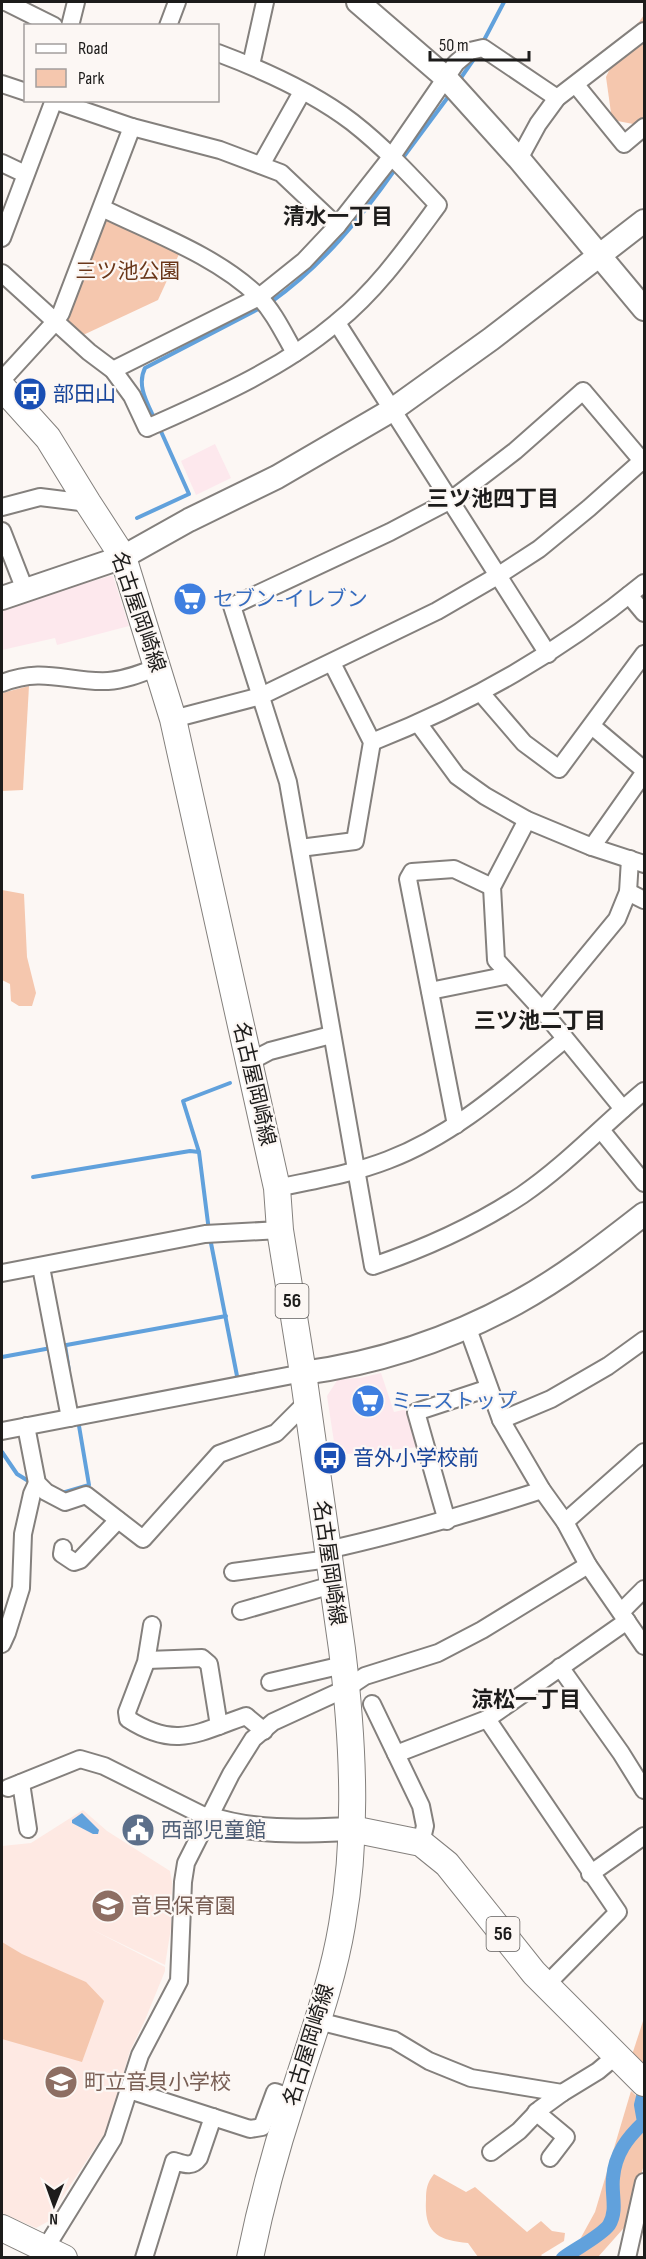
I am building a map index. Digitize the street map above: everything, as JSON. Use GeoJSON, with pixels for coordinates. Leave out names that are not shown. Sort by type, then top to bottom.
{"type":"FeatureCollection","features":[{"type":"Feature","properties":{"kind":"main road","name":"名古屋岡崎線"},"geometry":{"type":"LineString","coordinates":[[2,387],[48,438],[123,557],[173,719],[277,1188],[280,1230],[303,1373],[345,1676],[352,1829],[342,1925],[318,2021],[268,2175],[250,2258]]}},
{"type":"Feature","properties":{"kind":"main road","name":"56"},"geometry":{"type":"LineString","coordinates":[[352,1829],[422,1843],[447,1864],[534,1973],[640,2078]]}},
{"type":"Feature","properties":{"kind":"main road"},"geometry":{"type":"LineString","coordinates":[[2,2228],[54,2253]]}},
{"type":"Feature","properties":{"kind":"street"},"geometry":{"type":"LineString","coordinates":[[6,2],[50,24]]}},
{"type":"Feature","properties":{"kind":"street"},"geometry":{"type":"LineString","coordinates":[[70,24],[76,2]]}},
{"type":"Feature","properties":{"kind":"street"},"geometry":{"type":"LineString","coordinates":[[169,24],[177,2]]}},
{"type":"Feature","properties":{"kind":"street"},"geometry":{"type":"LineString","coordinates":[[251,65],[265,2]]}},
{"type":"Feature","properties":{"kind":"street"},"geometry":{"type":"LineString","coordinates":[[362,3],[445,77],[519,159],[598,256],[645,309]]}},
{"type":"Feature","properties":{"kind":"street"},"geometry":{"type":"LineString","coordinates":[[519,159],[538,124],[557,98],[645,31]]}},
{"type":"Feature","properties":{"kind":"street"},"geometry":{"type":"LineString","coordinates":[[113,370],[259,297],[304,261],[337,226],[392,156],[445,77],[470,51],[483,48],[557,98]]}},
{"type":"Feature","properties":{"kind":"street"},"geometry":{"type":"LineString","coordinates":[[2,273],[55,322],[113,370],[132,396],[147,428],[198,405],[295,353],[337,323],[382,278],[438,205],[392,156],[350,121],[251,65],[219,53]]}},
{"type":"Feature","properties":{"kind":"street"},"geometry":{"type":"LineString","coordinates":[[2,84],[24,91]]}},
{"type":"Feature","properties":{"kind":"street"},"geometry":{"type":"LineString","coordinates":[[576,85],[624,144],[645,127]]}},
{"type":"Feature","properties":{"kind":"street"},"geometry":{"type":"LineString","coordinates":[[261,165],[302,92]]}},
{"type":"Feature","properties":{"kind":"street"},"geometry":{"type":"LineString","coordinates":[[2,238],[54,102]]}},
{"type":"Feature","properties":{"kind":"street"},"geometry":{"type":"LineString","coordinates":[[57,102],[132,127],[220,150],[281,173],[337,226]]}},
{"type":"Feature","properties":{"kind":"street"},"geometry":{"type":"LineString","coordinates":[[2,380],[61,313],[132,127]]}},
{"type":"Feature","properties":{"kind":"street"},"geometry":{"type":"LineString","coordinates":[[2,164],[25,174]]}},
{"type":"Feature","properties":{"kind":"street"},"geometry":{"type":"LineString","coordinates":[[102,208],[206,258],[234,275],[259,297],[278,323],[295,353]]}},
{"type":"Feature","properties":{"kind":"street"},"geometry":{"type":"LineString","coordinates":[[2,597],[123,557],[189,520],[277,477],[392,410],[491,339],[645,220]]}},
{"type":"Feature","properties":{"kind":"street"},"geometry":{"type":"LineString","coordinates":[[337,323],[548,654]]}},
{"type":"Feature","properties":{"kind":"street"},"geometry":{"type":"LineString","coordinates":[[173,719],[261,696],[437,611],[539,549],[644,461],[584,391],[515,451],[451,500],[390,532],[232,606],[261,696],[288,782],[373,1266],[410,1254],[474,1225],[523,1194],[645,1091]]}},
{"type":"Feature","properties":{"kind":"street"},"geometry":{"type":"LineString","coordinates":[[2,507],[40,497],[88,503]]}},
{"type":"Feature","properties":{"kind":"street"},"geometry":{"type":"LineString","coordinates":[[2,531],[25,590]]}},
{"type":"Feature","properties":{"kind":"street"},"geometry":{"type":"LineString","coordinates":[[372,742],[481,693],[548,654],[645,583]]}},
{"type":"Feature","properties":{"kind":"street"},"geometry":{"type":"LineString","coordinates":[[629,595],[645,613]]}},
{"type":"Feature","properties":{"kind":"street"},"geometry":{"type":"LineString","coordinates":[[481,693],[524,742],[559,769],[645,654]]}},
{"type":"Feature","properties":{"kind":"street"},"geometry":{"type":"LineString","coordinates":[[300,848],[355,841],[372,742],[332,663]]}},
{"type":"Feature","properties":{"kind":"street"},"geometry":{"type":"LineString","coordinates":[[2,683],[34,674],[109,681],[158,667]]}},
{"type":"Feature","properties":{"kind":"street"},"geometry":{"type":"LineString","coordinates":[[418,723],[457,776],[485,796],[527,820],[592,847],[637,862],[617,919],[542,1010]]}},
{"type":"Feature","properties":{"kind":"street"},"geometry":{"type":"LineString","coordinates":[[592,726],[645,771],[592,847]]}},
{"type":"Feature","properties":{"kind":"street"},"geometry":{"type":"LineString","coordinates":[[527,820],[492,887],[496,960],[542,1010],[564,1040],[623,1109]]}},
{"type":"Feature","properties":{"kind":"street"},"geometry":{"type":"LineString","coordinates":[[456,1125],[408,879],[412,872],[454,869],[492,887]]}},
{"type":"Feature","properties":{"kind":"street"},"geometry":{"type":"LineString","coordinates":[[628,892],[645,900]]}},
{"type":"Feature","properties":{"kind":"street"},"geometry":{"type":"LineString","coordinates":[[430,992],[509,975]]}},
{"type":"Feature","properties":{"kind":"street"},"geometry":{"type":"LineString","coordinates":[[249,1062],[270,1051],[331,1035]]}},
{"type":"Feature","properties":{"kind":"street"},"geometry":{"type":"LineString","coordinates":[[277,1188],[356,1171],[414,1149],[456,1125],[495,1097],[564,1040]]}},
{"type":"Feature","properties":{"kind":"street"},"geometry":{"type":"LineString","coordinates":[[601,1130],[645,1184]]}},
{"type":"Feature","properties":{"kind":"street"},"geometry":{"type":"LineString","coordinates":[[2,1431],[374,1360],[425,1343],[516,1303],[585,1260],[645,1214]]}},
{"type":"Feature","properties":{"kind":"street"},"geometry":{"type":"LineString","coordinates":[[2,1273],[205,1234],[280,1230]]}},
{"type":"Feature","properties":{"kind":"street"},"geometry":{"type":"LineString","coordinates":[[41,1267],[70,1418]]}},
{"type":"Feature","properties":{"kind":"street"},"geometry":{"type":"LineString","coordinates":[[467,1326],[501,1420],[542,1490],[565,1522],[588,1565],[645,1646]]}},
{"type":"Feature","properties":{"kind":"street"},"geometry":{"type":"LineString","coordinates":[[501,1420],[550,1399],[608,1366],[645,1340]]}},
{"type":"Feature","properties":{"kind":"street"},"geometry":{"type":"LineString","coordinates":[[447,1521],[416,1412],[489,1388]]}},
{"type":"Feature","properties":{"kind":"street"},"geometry":{"type":"LineString","coordinates":[[26,1426],[38,1482],[46,1492],[65,1502],[86,1495],[142,1539],[219,1455],[276,1433],[307,1402]]}},
{"type":"Feature","properties":{"kind":"street"},"geometry":{"type":"LineString","coordinates":[[565,1522],[645,1452]]}},
{"type":"Feature","properties":{"kind":"street"},"geometry":{"type":"LineString","coordinates":[[2,1644],[21,1588],[23,1534],[32,1494],[38,1482]]}},
{"type":"Feature","properties":{"kind":"street"},"geometry":{"type":"LineString","coordinates":[[233,1572],[328,1555],[447,1521],[542,1490]]}},
{"type":"Feature","properties":{"kind":"street"},"geometry":{"type":"LineString","coordinates":[[63,1548],[62,1554],[74,1562],[105,1537],[118,1520]]}},
{"type":"Feature","properties":{"kind":"street"},"geometry":{"type":"LineString","coordinates":[[270,1682],[365,1676],[438,1653],[482,1630],[588,1565]]}},
{"type":"Feature","properties":{"kind":"street"},"geometry":{"type":"LineString","coordinates":[[242,1611],[332,1585]]}},
{"type":"Feature","properties":{"kind":"street"},"geometry":{"type":"LineString","coordinates":[[396,1754],[487,1719],[560,1667],[624,1616],[645,1590]]}},
{"type":"Feature","properties":{"kind":"street"},"geometry":{"type":"LineString","coordinates":[[152,1625],[147,1660],[127,1712],[128,1719],[171,1737],[179,1738],[246,1716],[264,1731]]}},
{"type":"Feature","properties":{"kind":"street"},"geometry":{"type":"LineString","coordinates":[[147,1660],[202,1658],[206,1660],[219,1726]]}},
{"type":"Feature","properties":{"kind":"street"},"geometry":{"type":"LineString","coordinates":[[560,1667],[645,1790]]}},
{"type":"Feature","properties":{"kind":"street"},"geometry":{"type":"LineString","coordinates":[[54,2253],[114,2139],[140,2055],[179,1981],[183,1882],[186,1863],[208,1818],[253,1739],[273,1722],[345,1676]]}},
{"type":"Feature","properties":{"kind":"street"},"geometry":{"type":"LineString","coordinates":[[372,1704],[421,1806],[425,1826],[422,1843]]}},
{"type":"Feature","properties":{"kind":"street"},"geometry":{"type":"LineString","coordinates":[[487,1719],[618,1912],[546,1985]]}},
{"type":"Feature","properties":{"kind":"street"},"geometry":{"type":"LineString","coordinates":[[28,1829],[14,1785],[80,1760],[104,1766],[208,1818],[230,1825],[257,1829],[310,1831],[352,1829]]}},
{"type":"Feature","properties":{"kind":"street"},"geometry":{"type":"LineString","coordinates":[[591,1874],[642,1842]]}},
{"type":"Feature","properties":{"kind":"street"},"geometry":{"type":"LineString","coordinates":[[318,2021],[394,2040],[429,2061],[471,2078],[562,2093]]}},
{"type":"Feature","properties":{"kind":"street"},"geometry":{"type":"LineString","coordinates":[[491,2152],[513,2136],[536,2112],[598,2071],[617,2055]]}},
{"type":"Feature","properties":{"kind":"street"},"geometry":{"type":"LineString","coordinates":[[129,2090],[250,2129],[262,2127],[274,2092],[292,2098]]}},
{"type":"Feature","properties":{"kind":"street"},"geometry":{"type":"LineString","coordinates":[[536,2112],[566,2137],[550,2158]]}},
{"type":"Feature","properties":{"kind":"street"},"geometry":{"type":"LineString","coordinates":[[144,2258],[174,2161],[188,2165],[196,2163],[213,2116]]}},
{"type":"Feature","properties":{"kind":"street"},"geometry":{"type":"LineString","coordinates":[[627,2258],[642,2205],[645,2182]]}},
{"type":"Feature","properties":{"kind":"shaded area"},"geometry":{"type":"Polygon","coordinates":[[[215,444],[231,478],[196,495],[181,461],[215,444]]]}},
{"type":"Feature","properties":{"kind":"shaded area"},"geometry":{"type":"Polygon","coordinates":[[[113,576],[129,626],[57,645],[55,638],[2,650],[2,607],[113,576]]]}},
{"type":"Feature","properties":{"kind":"shaded area"},"geometry":{"type":"Polygon","coordinates":[[[381,1373],[394,1412],[407,1409],[419,1447],[336,1455],[327,1396],[338,1379],[360,1378],[381,1373]]]}},
{"type":"Feature","properties":{"kind":"shaded area","name":"町立音貝小学校"},"geometry":{"type":"Polygon","coordinates":[[[83,1810],[107,1831],[170,1871],[172,1882],[171,1928],[165,1965],[91,1929],[165,1967],[165,1971],[130,2051],[107,2130],[49,2221],[36,2228],[2,2213],[2,1846],[31,1843],[83,1810]]]}},
{"type":"Feature","properties":{"kind":"green space"},"geometry":{"type":"Polygon","coordinates":[[[644,15],[644,126],[612,120],[606,77],[618,51],[644,15]]]}},
{"type":"Feature","properties":{"kind":"green space","name":"三ツ池公園"},"geometry":{"type":"Polygon","coordinates":[[[109,217],[180,252],[158,300],[81,336],[66,320],[102,220],[109,217]]]}},
{"type":"Feature","properties":{"kind":"green space"},"geometry":{"type":"Polygon","coordinates":[[[29,686],[23,790],[2,791],[2,693],[29,686]]]}},
{"type":"Feature","properties":{"kind":"green space"},"geometry":{"type":"Polygon","coordinates":[[[2,890],[24,894],[27,957],[36,993],[32,1006],[19,1006],[11,1001],[10,984],[2,980],[2,890]]]}},
{"type":"Feature","properties":{"kind":"green space"},"geometry":{"type":"Polygon","coordinates":[[[2,1942],[22,1954],[86,1982],[104,2001],[82,2062],[2,2039],[2,1942]]]}},
{"type":"Feature","properties":{"kind":"green space"},"geometry":{"type":"Polygon","coordinates":[[[644,2018],[644,2071],[631,2058],[644,2018]]]}},
{"type":"Feature","properties":{"kind":"green space"},"geometry":{"type":"Polygon","coordinates":[[[631,2091],[644,2103],[644,2164],[630,2221],[598,2257],[557,2258],[578,2243],[595,2212],[631,2091]]]}},
{"type":"Feature","properties":{"kind":"green space"},"geometry":{"type":"Polygon","coordinates":[[[434,2174],[466,2192],[475,2187],[527,2232],[541,2221],[552,2231],[565,2233],[564,2241],[541,2255],[543,2257],[478,2257],[468,2243],[448,2240],[435,2233],[430,2227],[426,2211],[426,2193],[428,2183],[434,2174]]]}},
{"type":"Feature","properties":{"kind":"water"},"geometry":{"type":"Polygon","coordinates":[[[82,1813],[99,1830],[98,1834],[93,1834],[72,1823],[72,1820],[82,1813]]]}},
{"type":"Feature","properties":{"kind":"waterway"},"geometry":{"type":"LineString","coordinates":[[482,44],[504,2]]}},
{"type":"Feature","properties":{"kind":"waterway"},"geometry":{"type":"LineString","coordinates":[[458,82],[476,56]]}},
{"type":"Feature","properties":{"kind":"waterway"},"geometry":{"type":"LineString","coordinates":[[402,159],[451,93]]}},
{"type":"Feature","properties":{"kind":"waterway"},"geometry":{"type":"LineString","coordinates":[[271,302],[307,273],[339,241],[396,168]]}},
{"type":"Feature","properties":{"kind":"waterway"},"geometry":{"type":"LineString","coordinates":[[155,420],[142,388],[145,368],[262,307]]}},
{"type":"Feature","properties":{"kind":"waterway"},"geometry":{"type":"LineString","coordinates":[[137,518],[189,494],[159,427]]}},
{"type":"Feature","properties":{"kind":"waterway"},"geometry":{"type":"LineString","coordinates":[[209,1231],[199,1152],[183,1101],[230,1083]]}},
{"type":"Feature","properties":{"kind":"waterway"},"geometry":{"type":"LineString","coordinates":[[33,1177],[190,1151],[199,1152]]}},
{"type":"Feature","properties":{"kind":"waterway"},"geometry":{"type":"LineString","coordinates":[[210,1238],[238,1381]]}},
{"type":"Feature","properties":{"kind":"waterway"},"geometry":{"type":"LineString","coordinates":[[61,1346],[226,1316]]}},
{"type":"Feature","properties":{"kind":"waterway"},"geometry":{"type":"LineString","coordinates":[[65,1345],[69,1371]]}},
{"type":"Feature","properties":{"kind":"waterway"},"geometry":{"type":"LineString","coordinates":[[2,1357],[51,1348]]}},
{"type":"Feature","properties":{"kind":"waterway"},"geometry":{"type":"LineString","coordinates":[[62,1493],[89,1485],[78,1420]]}},
{"type":"Feature","properties":{"kind":"waterway"},"geometry":{"type":"LineString","coordinates":[[2,1452],[17,1474],[30,1482]]}},
{"type":"Feature","properties":{"kind":"waterway"},"geometry":{"type":"LineString","coordinates":[[563,2258],[594,2238],[609,2225],[612,2219],[616,2161],[627,2140],[644,2122],[641,2105],[644,2093]]}},
{"type":"Feature","properties":{"kind":"place","name":"部田山"},"geometry":{"type":"Point","coordinates":[30,394]}},
{"type":"Feature","properties":{"kind":"place","name":"セブン-イレブン"},"geometry":{"type":"Point","coordinates":[190,599]}},
{"type":"Feature","properties":{"kind":"place","name":"ミニストップ"},"geometry":{"type":"Point","coordinates":[368,1401]}},
{"type":"Feature","properties":{"kind":"place","name":"音外小学校前"},"geometry":{"type":"Point","coordinates":[330,1458]}},
{"type":"Feature","properties":{"kind":"place","name":"西部児童館"},"geometry":{"type":"Point","coordinates":[138,1830]}},
{"type":"Feature","properties":{"kind":"place","name":"音貝保育園"},"geometry":{"type":"Point","coordinates":[108,1906]}},
{"type":"Feature","properties":{"kind":"place","name":"町立音貝小学校"},"geometry":{"type":"Point","coordinates":[61,2082]}},
{"type":"Feature","properties":{"kind":"district","name":"清水一丁目"},"geometry":{"type":"Point","coordinates":[338,217]}},
{"type":"Feature","properties":{"kind":"district","name":"三ツ池四丁目"},"geometry":{"type":"Point","coordinates":[493,499]}},
{"type":"Feature","properties":{"kind":"district","name":"三ツ池二丁目"},"geometry":{"type":"Point","coordinates":[540,1021]}},
{"type":"Feature","properties":{"kind":"district","name":"涼松一丁目"},"geometry":{"type":"Point","coordinates":[526,1700]}}]}
